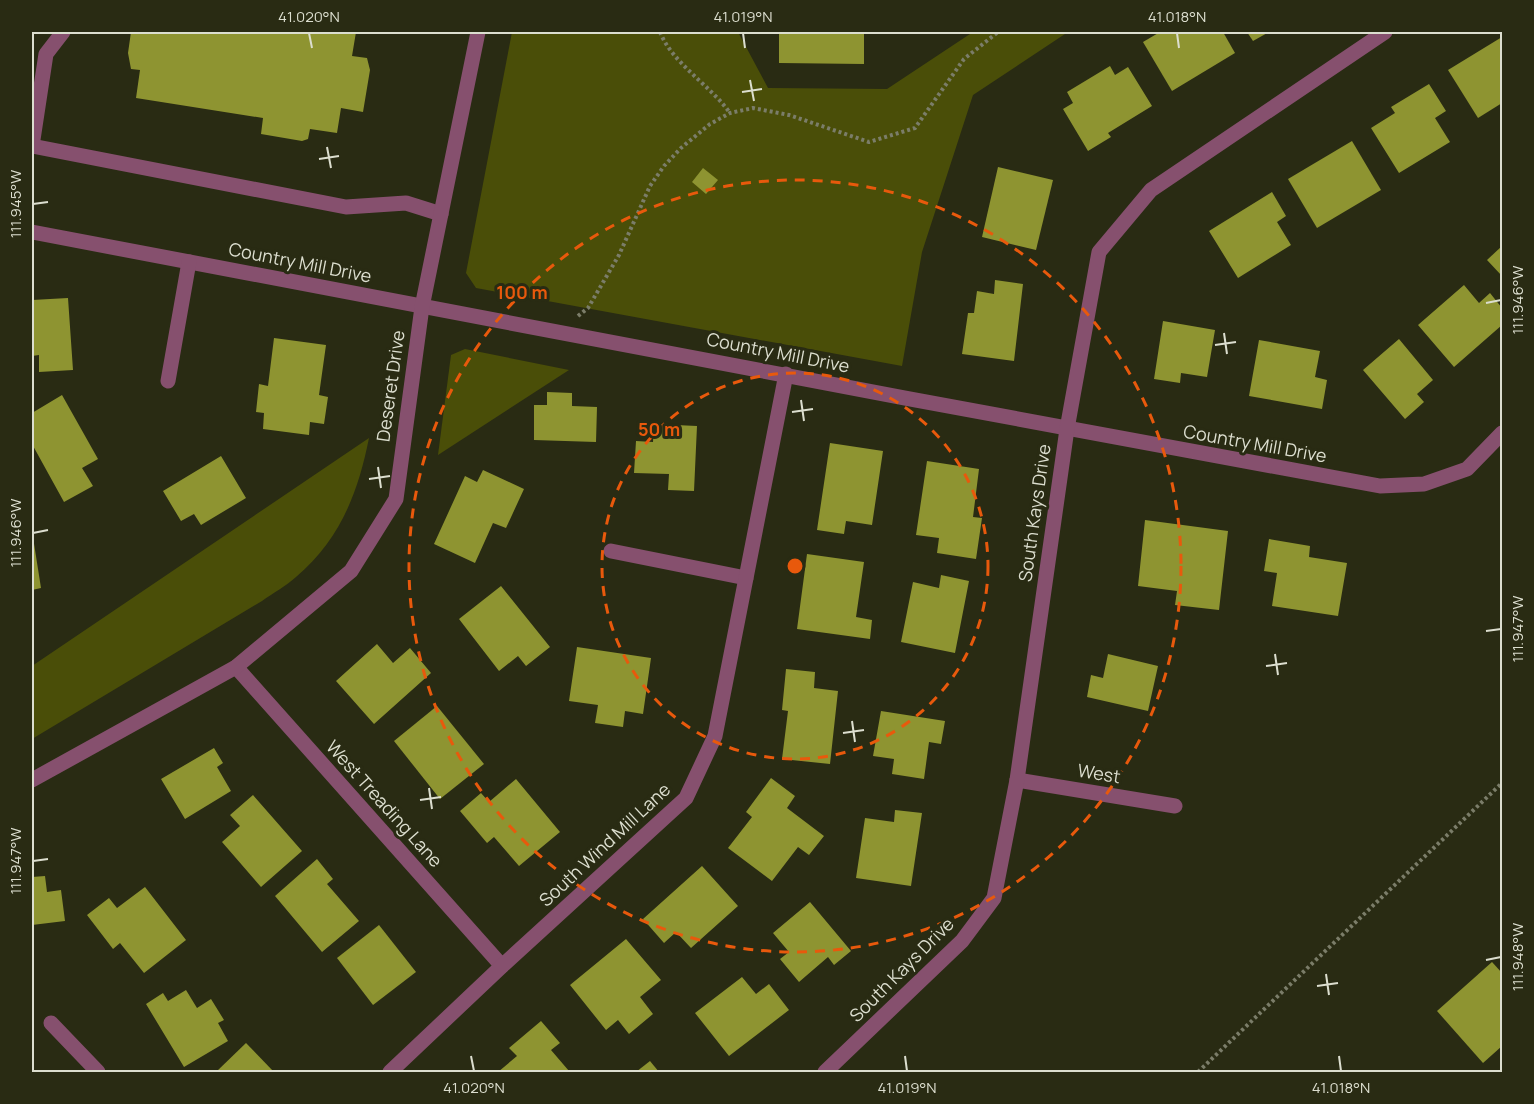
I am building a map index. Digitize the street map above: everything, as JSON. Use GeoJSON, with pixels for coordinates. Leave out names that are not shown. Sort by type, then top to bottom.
{"type":"FeatureCollection","features":[{"type":"Feature","properties":{"kind":"street"},"geometry":{"type":"LineString","coordinates":[[63,32],[46,54],[32,146],[346,207],[406,203],[441,214]]}},
{"type":"Feature","properties":{"kind":"street","name":"Deseret Drive"},"geometry":{"type":"LineString","coordinates":[[32,780],[236,668],[351,572],[396,499],[422,307],[478,32]]}},
{"type":"Feature","properties":{"kind":"street","name":"South Kays Drive"},"geometry":{"type":"LineString","coordinates":[[825,1072],[962,941],[994,898],[1017,780],[1067,429],[1099,252],[1151,190],[1385,32]]}},
{"type":"Feature","properties":{"kind":"street","name":"Country Mill Drive"},"geometry":{"type":"LineString","coordinates":[[32,232],[1067,429],[1380,486],[1424,484],[1467,469],[1503,433]]}},
{"type":"Feature","properties":{"kind":"street"},"geometry":{"type":"LineString","coordinates":[[168,381],[189,262]]}},
{"type":"Feature","properties":{"kind":"street","name":"South Wind Mill Lane"},"geometry":{"type":"LineString","coordinates":[[390,1072],[686,798],[716,736],[786,374]]}},
{"type":"Feature","properties":{"kind":"street"},"geometry":{"type":"LineString","coordinates":[[611,551],[746,578]]}},
{"type":"Feature","properties":{"kind":"street","name":"West Treading Lane"},"geometry":{"type":"LineString","coordinates":[[236,668],[502,966]]}},
{"type":"Feature","properties":{"kind":"street","name":"West"},"geometry":{"type":"LineString","coordinates":[[1017,780],[1174,806]]}},
{"type":"Feature","properties":{"kind":"street"},"geometry":{"type":"LineString","coordinates":[[51,1023],[98,1072]]}},
{"type":"Feature","properties":{"kind":"path"},"geometry":{"type":"LineString","coordinates":[[660,32],[671,52],[719,97],[730,113]]}},
{"type":"Feature","properties":{"kind":"path"},"geometry":{"type":"LineString","coordinates":[[556,331],[588,308],[619,255],[650,186],[681,148],[710,124],[730,113],[753,108],[789,115],[869,142],[915,128],[964,59],[998,32]]}},
{"type":"Feature","properties":{"kind":"path"},"geometry":{"type":"LineString","coordinates":[[1198,1072],[1503,783]]}},
{"type":"Feature","properties":{"kind":"shaded area"},"geometry":{"type":"Polygon","coordinates":[[[512,32],[738,32],[768,88],[887,89],[973,32],[1068,32],[973,95],[922,252],[902,366],[476,288],[466,273],[512,32]]]}},
{"type":"Feature","properties":{"kind":"shaded area"},"geometry":{"type":"Polygon","coordinates":[[[465,349],[569,370],[438,455],[451,355],[465,349]]]}},
{"type":"Feature","properties":{"kind":"shaded area"},"geometry":{"type":"Polygon","coordinates":[[[369,438],[359,478],[345,514],[324,547],[296,577],[262,601],[32,739],[32,666],[369,438]]]}},
{"type":"Feature","properties":{"kind":"building"},"geometry":{"type":"Polygon","coordinates":[[[131,32],[356,32],[352,56],[367,58],[370,70],[363,112],[341,108],[337,133],[310,129],[308,139],[302,141],[261,134],[263,118],[136,98],[140,70],[131,69],[128,53],[131,32]]]}},
{"type":"Feature","properties":{"kind":"building"},"geometry":{"type":"Polygon","coordinates":[[[779,32],[864,32],[864,64],[779,63],[779,32]]]}},
{"type":"Feature","properties":{"kind":"building"},"geometry":{"type":"Polygon","coordinates":[[[1160,32],[1223,32],[1235,53],[1172,91],[1143,42],[1160,32]]]}},
{"type":"Feature","properties":{"kind":"building"},"geometry":{"type":"Polygon","coordinates":[[[1247,32],[1269,32],[1253,41],[1247,32]]]}},
{"type":"Feature","properties":{"kind":"building"},"geometry":{"type":"Polygon","coordinates":[[[1502,37],[1502,103],[1478,118],[1448,70],[1502,37]]]}},
{"type":"Feature","properties":{"kind":"building"},"geometry":{"type":"Polygon","coordinates":[[[1110,66],[1115,75],[1128,67],[1152,106],[1108,133],[1111,137],[1088,151],[1063,109],[1073,103],[1067,92],[1110,66]]]}},
{"type":"Feature","properties":{"kind":"building"},"geometry":{"type":"Polygon","coordinates":[[[1429,84],[1446,111],[1435,118],[1450,142],[1399,173],[1371,128],[1395,113],[1391,107],[1429,84]]]}},
{"type":"Feature","properties":{"kind":"building"},"geometry":{"type":"Polygon","coordinates":[[[1352,141],[1381,190],[1317,228],[1288,179],[1352,141]]]}},
{"type":"Feature","properties":{"kind":"building"},"geometry":{"type":"Polygon","coordinates":[[[998,167],[1053,180],[1036,250],[982,237],[998,167]]]}},
{"type":"Feature","properties":{"kind":"building"},"geometry":{"type":"Polygon","coordinates":[[[703,168],[718,180],[706,194],[692,182],[703,168]]]}},
{"type":"Feature","properties":{"kind":"building"},"geometry":{"type":"Polygon","coordinates":[[[1272,192],[1286,216],[1277,222],[1291,245],[1238,278],[1209,231],[1272,192]]]}},
{"type":"Feature","properties":{"kind":"building"},"geometry":{"type":"Polygon","coordinates":[[[1502,246],[1502,276],[1487,260],[1502,246]]]}},
{"type":"Feature","properties":{"kind":"building"},"geometry":{"type":"Polygon","coordinates":[[[995,280],[1023,284],[1014,361],[962,354],[968,313],[974,313],[977,291],[994,294],[995,280]]]}},
{"type":"Feature","properties":{"kind":"building"},"geometry":{"type":"Polygon","coordinates":[[[1464,285],[1479,303],[1490,293],[1502,308],[1502,325],[1454,367],[1418,325],[1464,285]]]}},
{"type":"Feature","properties":{"kind":"building"},"geometry":{"type":"Polygon","coordinates":[[[68,298],[73,370],[39,372],[39,355],[32,356],[32,300],[68,298]]]}},
{"type":"Feature","properties":{"kind":"building"},"geometry":{"type":"Polygon","coordinates":[[[1163,321],[1215,330],[1207,377],[1181,373],[1180,383],[1154,379],[1163,321]]]}},
{"type":"Feature","properties":{"kind":"building"},"geometry":{"type":"Polygon","coordinates":[[[274,338],[326,345],[319,395],[328,397],[324,424],[310,422],[309,435],[263,429],[264,413],[256,412],[259,384],[268,386],[274,338]]]}},
{"type":"Feature","properties":{"kind":"building"},"geometry":{"type":"Polygon","coordinates":[[[1399,339],[1433,380],[1417,394],[1424,402],[1405,419],[1363,370],[1399,339]]]}},
{"type":"Feature","properties":{"kind":"building"},"geometry":{"type":"Polygon","coordinates":[[[1259,340],[1320,351],[1315,377],[1327,380],[1322,409],[1249,396],[1259,340]]]}},
{"type":"Feature","properties":{"kind":"building"},"geometry":{"type":"Polygon","coordinates":[[[547,392],[572,393],[572,406],[597,407],[596,442],[534,440],[534,405],[547,405],[547,392]]]}},
{"type":"Feature","properties":{"kind":"building"},"geometry":{"type":"Polygon","coordinates":[[[62,395],[98,459],[82,468],[93,486],[64,502],[32,444],[32,413],[62,395]]]}},
{"type":"Feature","properties":{"kind":"building"},"geometry":{"type":"Polygon","coordinates":[[[654,424],[697,426],[694,491],[668,490],[669,474],[634,473],[636,441],[653,442],[654,424]]]}},
{"type":"Feature","properties":{"kind":"building"},"geometry":{"type":"Polygon","coordinates":[[[830,443],[883,451],[872,525],[846,521],[844,534],[817,530],[830,443]]]}},
{"type":"Feature","properties":{"kind":"building"},"geometry":{"type":"Polygon","coordinates":[[[221,456],[246,498],[201,525],[194,514],[181,521],[163,491],[221,456]]]}},
{"type":"Feature","properties":{"kind":"building"},"geometry":{"type":"Polygon","coordinates":[[[927,461],[979,469],[973,517],[982,518],[976,559],[937,553],[939,538],[916,535],[927,461]]]}},
{"type":"Feature","properties":{"kind":"building"},"geometry":{"type":"Polygon","coordinates":[[[483,470],[524,489],[506,528],[493,523],[475,563],[434,544],[465,476],[477,482],[483,470]]]}},
{"type":"Feature","properties":{"kind":"building"},"geometry":{"type":"Polygon","coordinates":[[[1145,520],[1228,531],[1219,610],[1175,605],[1177,591],[1138,586],[1145,520]]]}},
{"type":"Feature","properties":{"kind":"building"},"geometry":{"type":"Polygon","coordinates":[[[32,531],[41,588],[32,590],[32,531]]]}},
{"type":"Feature","properties":{"kind":"building"},"geometry":{"type":"Polygon","coordinates":[[[1269,539],[1310,546],[1309,557],[1347,563],[1338,616],[1272,606],[1277,573],[1264,571],[1269,539]]]}},
{"type":"Feature","properties":{"kind":"building"},"geometry":{"type":"Polygon","coordinates":[[[807,554],[864,562],[856,617],[872,620],[870,639],[797,629],[807,554]]]}},
{"type":"Feature","properties":{"kind":"building"},"geometry":{"type":"Polygon","coordinates":[[[941,575],[969,581],[955,653],[901,642],[913,582],[939,588],[941,575]]]}},
{"type":"Feature","properties":{"kind":"building"},"geometry":{"type":"Polygon","coordinates":[[[501,586],[550,647],[526,666],[518,656],[499,671],[459,619],[501,586]]]}},
{"type":"Feature","properties":{"kind":"building"},"geometry":{"type":"Polygon","coordinates":[[[377,644],[393,663],[410,648],[431,673],[374,724],[336,681],[377,644]]]}},
{"type":"Feature","properties":{"kind":"building"},"geometry":{"type":"Polygon","coordinates":[[[577,647],[651,658],[643,714],[625,711],[623,727],[595,723],[598,705],[569,701],[577,647]]]}},
{"type":"Feature","properties":{"kind":"building"},"geometry":{"type":"Polygon","coordinates":[[[1108,654],[1158,666],[1148,711],[1087,697],[1091,675],[1103,678],[1108,654]]]}},
{"type":"Feature","properties":{"kind":"building"},"geometry":{"type":"Polygon","coordinates":[[[786,669],[815,672],[814,688],[838,691],[830,764],[782,759],[788,711],[782,710],[786,669]]]}},
{"type":"Feature","properties":{"kind":"building"},"geometry":{"type":"Polygon","coordinates":[[[437,706],[484,764],[440,799],[394,741],[437,706]]]}},
{"type":"Feature","properties":{"kind":"building"},"geometry":{"type":"Polygon","coordinates":[[[881,711],[945,721],[941,744],[929,742],[924,779],[892,774],[894,759],[873,756],[881,711]]]}},
{"type":"Feature","properties":{"kind":"building"},"geometry":{"type":"Polygon","coordinates":[[[214,748],[223,763],[217,767],[231,791],[185,819],[161,779],[214,748]]]}},
{"type":"Feature","properties":{"kind":"building"},"geometry":{"type":"Polygon","coordinates":[[[771,778],[795,796],[787,808],[824,836],[809,855],[798,847],[772,881],[728,848],[752,817],[746,812],[771,778]]]}},
{"type":"Feature","properties":{"kind":"building"},"geometry":{"type":"Polygon","coordinates":[[[516,779],[560,832],[519,866],[494,837],[487,843],[460,811],[481,793],[489,802],[516,779]]]}},
{"type":"Feature","properties":{"kind":"building"},"geometry":{"type":"Polygon","coordinates":[[[253,795],[302,851],[261,887],[222,842],[240,826],[230,815],[253,795]]]}},
{"type":"Feature","properties":{"kind":"building"},"geometry":{"type":"Polygon","coordinates":[[[895,810],[922,813],[911,886],[856,878],[865,818],[894,822],[895,810]]]}},
{"type":"Feature","properties":{"kind":"building"},"geometry":{"type":"Polygon","coordinates":[[[317,859],[333,879],[327,884],[359,921],[322,952],[275,896],[317,859]]]}},
{"type":"Feature","properties":{"kind":"building"},"geometry":{"type":"Polygon","coordinates":[[[702,866],[738,906],[691,948],[676,932],[664,943],[643,919],[702,866]]]}},
{"type":"Feature","properties":{"kind":"building"},"geometry":{"type":"Polygon","coordinates":[[[45,876],[47,892],[61,890],[65,921],[32,925],[32,877],[45,876]]]}},
{"type":"Feature","properties":{"kind":"building"},"geometry":{"type":"Polygon","coordinates":[[[145,887],[186,940],[144,973],[120,943],[113,949],[87,915],[109,898],[117,908],[145,887]]]}},
{"type":"Feature","properties":{"kind":"building"},"geometry":{"type":"Polygon","coordinates":[[[810,902],[851,951],[834,965],[828,957],[799,982],[780,959],[789,952],[773,933],[810,902]]]}},
{"type":"Feature","properties":{"kind":"building"},"geometry":{"type":"Polygon","coordinates":[[[379,925],[416,972],[373,1005],[337,958],[379,925]]]}},
{"type":"Feature","properties":{"kind":"building"},"geometry":{"type":"Polygon","coordinates":[[[626,939],[661,980],[640,997],[653,1014],[629,1034],[618,1020],[606,1030],[570,985],[626,939]]]}},
{"type":"Feature","properties":{"kind":"building"},"geometry":{"type":"Polygon","coordinates":[[[1492,962],[1502,973],[1502,1046],[1483,1063],[1437,1011],[1492,962]]]}},
{"type":"Feature","properties":{"kind":"building"},"geometry":{"type":"Polygon","coordinates":[[[742,977],[756,994],[769,984],[789,1010],[729,1056],[695,1013],[742,977]]]}},
{"type":"Feature","properties":{"kind":"building"},"geometry":{"type":"Polygon","coordinates":[[[186,990],[197,1008],[211,999],[224,1020],[218,1023],[228,1041],[184,1067],[146,1004],[163,993],[168,1001],[186,990]]]}},
{"type":"Feature","properties":{"kind":"building"},"geometry":{"type":"Polygon","coordinates":[[[541,1021],[560,1043],[551,1050],[569,1071],[498,1072],[517,1056],[509,1048],[541,1021]]]}},
{"type":"Feature","properties":{"kind":"building"},"geometry":{"type":"Polygon","coordinates":[[[246,1043],[274,1072],[216,1072],[246,1043]]]}},
{"type":"Feature","properties":{"kind":"building"},"geometry":{"type":"Polygon","coordinates":[[[650,1061],[659,1072],[636,1072],[650,1061]]]}}]}
